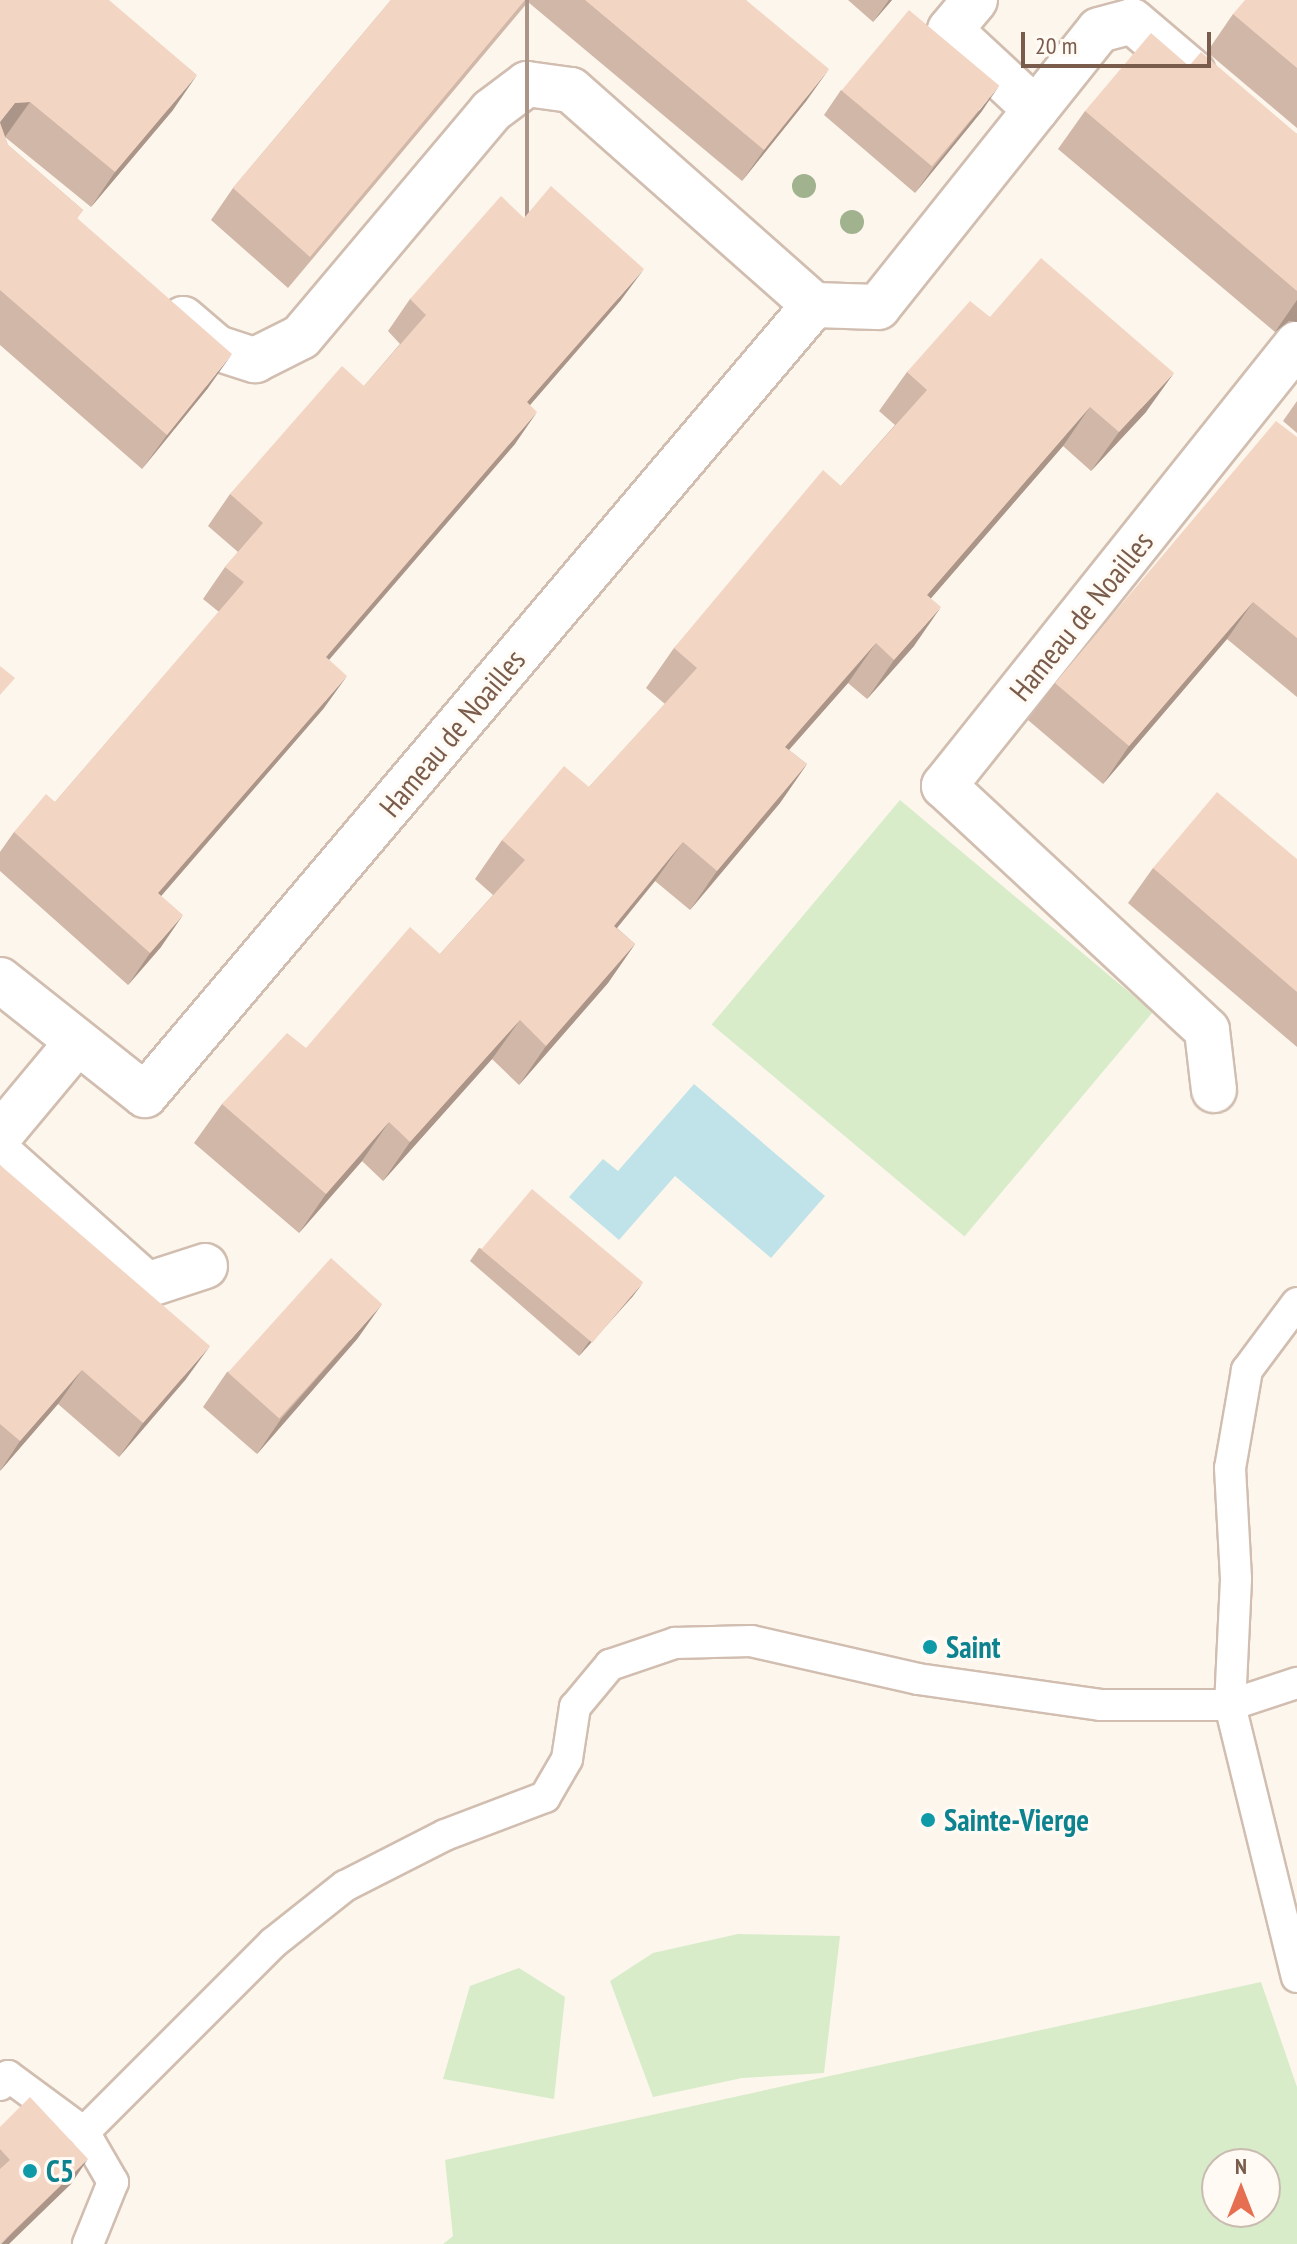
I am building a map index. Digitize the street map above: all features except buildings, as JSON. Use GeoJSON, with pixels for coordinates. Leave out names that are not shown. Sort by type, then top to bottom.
{"type":"FeatureCollection","features":[{"type":"Feature","properties":{"kind":"street"},"geometry":{"type":"LineString","coordinates":[[975,0],[950,30],[1036,110]]}},
{"type":"Feature","properties":{"kind":"street"},"geometry":{"type":"LineString","coordinates":[[157,296],[217,348],[255,360],[301,337],[491,111],[527,84],[571,90],[814,305],[878,307],[1099,30],[1120,10],[1226,101]]}},
{"type":"Feature","properties":{"kind":"street","name":"Hameau de Noailles"},"geometry":{"type":"LineString","coordinates":[[0,980],[75,1045],[145,1095],[814,305]]}},
{"type":"Feature","properties":{"kind":"street","name":"Hameau de Noailles"},"geometry":{"type":"LineString","coordinates":[[1214,1090],[1207,1030],[944,786],[1297,344]]}},
{"type":"Feature","properties":{"kind":"street"},"geometry":{"type":"LineString","coordinates":[[1240,418],[1274,447]]}},
{"type":"Feature","properties":{"kind":"street"},"geometry":{"type":"LineString","coordinates":[[0,1135],[75,1045]]}},
{"type":"Feature","properties":{"kind":"street"},"geometry":{"type":"LineString","coordinates":[[0,1154],[147,1285],[205,1266]]}},
{"type":"Feature","properties":{"kind":"lane"},"geometry":{"type":"LineString","coordinates":[[1297,1303],[1247,1370],[1236,1419],[1230,1468],[1236,1594],[1230,1705],[1297,1977]]}},
{"type":"Feature","properties":{"kind":"lane"},"geometry":{"type":"LineString","coordinates":[[84,2132],[273,1943],[345,1886],[445,1835],[545,1797],[567,1759],[575,1707],[610,1665],[675,1643],[751,1641],[918,1679],[1100,1705],[1230,1705],[1297,1683]]}},
{"type":"Feature","properties":{"kind":"lane"},"geometry":{"type":"LineString","coordinates":[[0,2085],[8,2076],[84,2132],[113,2182],[88,2244]]}},
{"type":"Feature","properties":{"kind":"green space"},"geometry":{"type":"Polygon","coordinates":[[[900,800],[1153,1012],[964,1237],[712,1024],[900,800]]]}},
{"type":"Feature","properties":{"kind":"green space"},"geometry":{"type":"Polygon","coordinates":[[[738,1934],[840,1936],[824,2073],[742,2078],[653,2097],[610,1981],[653,1953],[738,1934]]]}},
{"type":"Feature","properties":{"kind":"green space"},"geometry":{"type":"Polygon","coordinates":[[[519,1968],[565,1997],[554,2099],[443,2079],[470,1986],[519,1968]]]}},
{"type":"Feature","properties":{"kind":"green space"},"geometry":{"type":"Polygon","coordinates":[[[1261,1982],[1297,2087],[1297,2244],[443,2244],[453,2236],[445,2160],[1261,1982]]]}},
{"type":"Feature","properties":{"kind":"water"},"geometry":{"type":"Polygon","coordinates":[[[694,1084],[825,1196],[771,1258],[675,1176],[619,1240],[569,1197],[603,1159],[618,1171],[694,1084]]]}},
{"type":"Feature","properties":{"kind":"place","name":"Saint"},"geometry":{"type":"Point","coordinates":[930,1647]}},
{"type":"Feature","properties":{"kind":"place","name":"Sainte-Vierge"},"geometry":{"type":"Point","coordinates":[928,1820]}},
{"type":"Feature","properties":{"kind":"place","name":"C5"},"geometry":{"type":"Point","coordinates":[30,2171]}}]}
